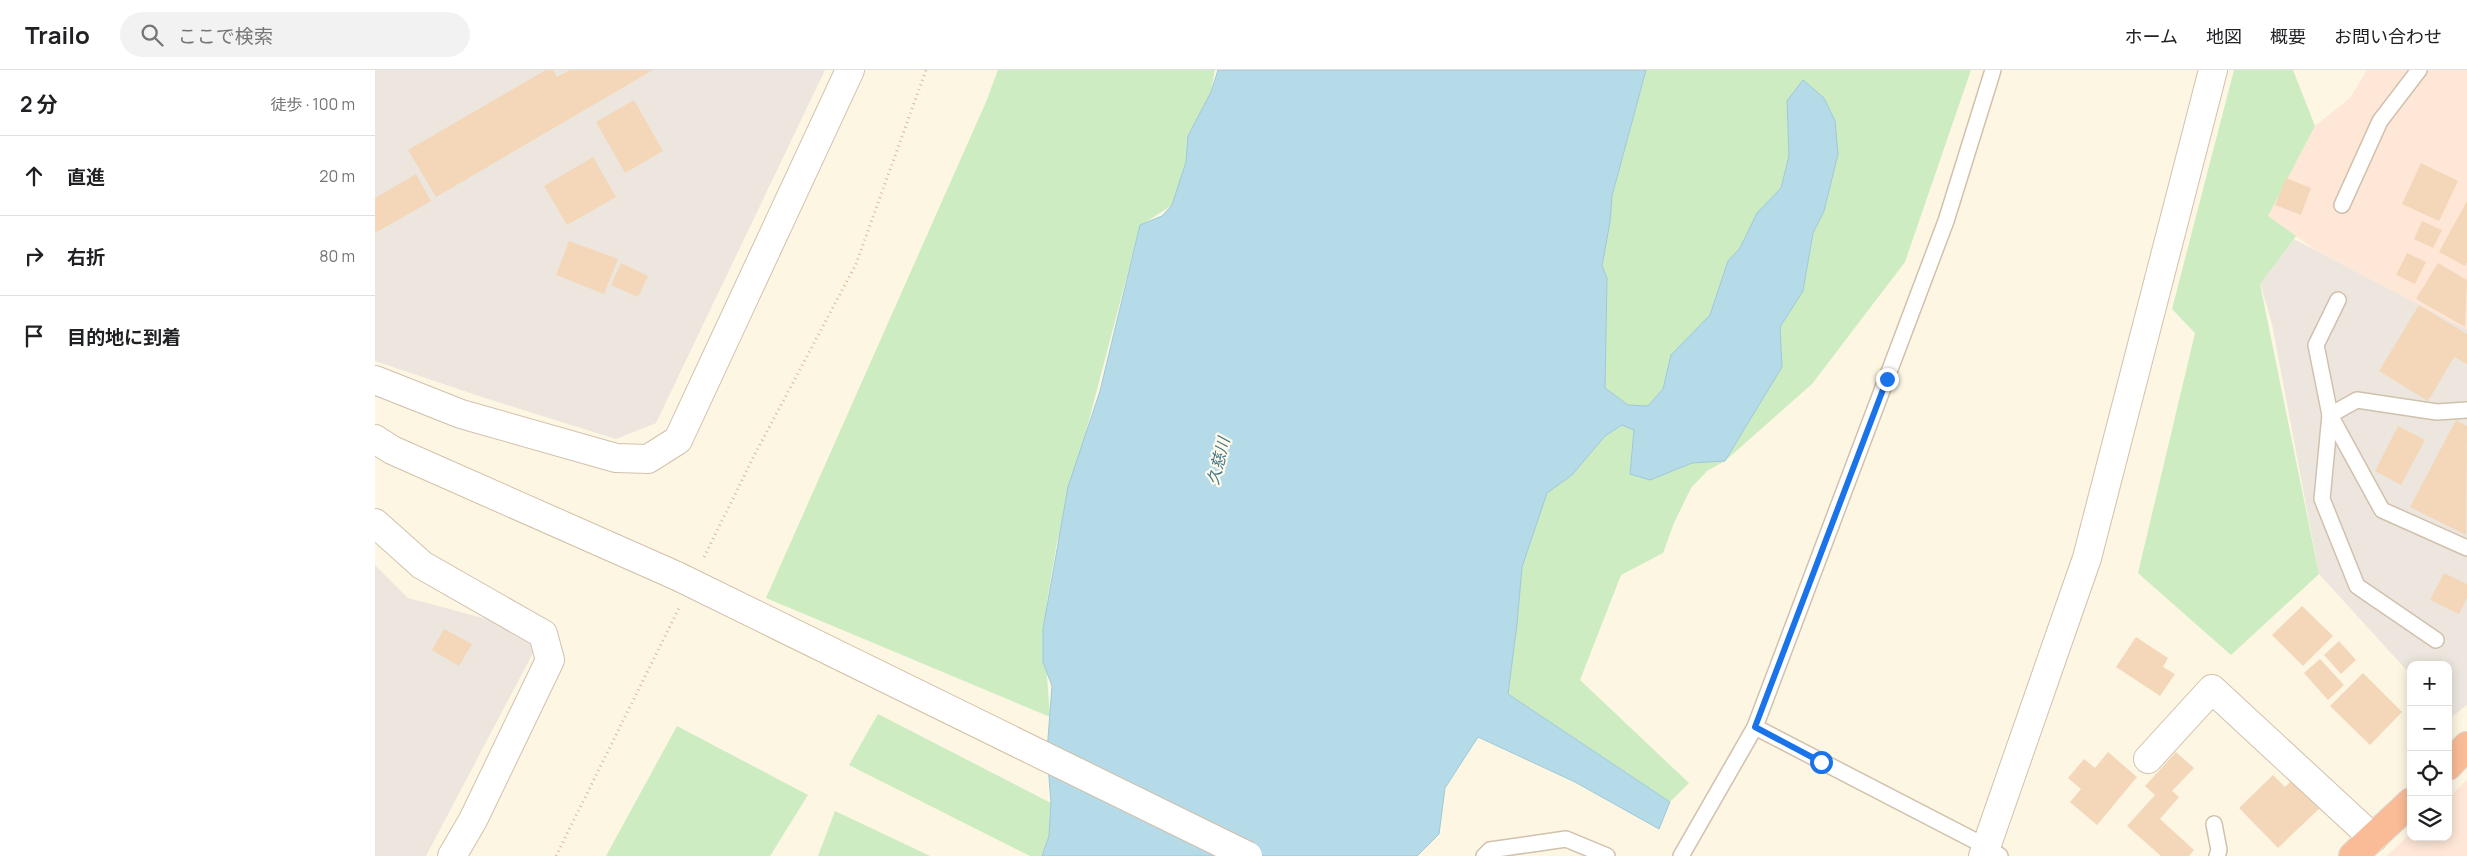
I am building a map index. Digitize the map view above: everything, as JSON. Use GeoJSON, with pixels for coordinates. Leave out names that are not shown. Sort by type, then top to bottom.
{"type":"FeatureCollection","features":[{"type":"Feature","properties":{"kind":"highway"},"geometry":{"type":"LineString","coordinates":[[2452,762],[2467,746]]}},
{"type":"Feature","properties":{"kind":"highway"},"geometry":{"type":"LineString","coordinates":[[2363,847],[2407,806]]}},
{"type":"Feature","properties":{"kind":"street"},"geometry":{"type":"LineString","coordinates":[[375,380],[461,414],[616,458],[648,459],[678,440],[850,70]]}},
{"type":"Feature","properties":{"kind":"street"},"geometry":{"type":"LineString","coordinates":[[1990,853],[2087,558],[2213,70]]}},
{"type":"Feature","properties":{"kind":"street"},"geometry":{"type":"LineString","coordinates":[[375,439],[392,450],[677,576],[1247,856]]}},
{"type":"Feature","properties":{"kind":"street"},"geometry":{"type":"LineString","coordinates":[[375,523],[422,565],[543,634],[550,660],[473,820],[452,856]]}},
{"type":"Feature","properties":{"kind":"street"},"geometry":{"type":"LineString","coordinates":[[2148,759],[2212,689],[2363,847]]}},
{"type":"Feature","properties":{"kind":"lane"},"geometry":{"type":"LineString","coordinates":[[1681,856],[1755,727],[1946,221],[1993,70]]}},
{"type":"Feature","properties":{"kind":"lane"},"geometry":{"type":"LineString","coordinates":[[2341,205],[2380,121],[2419,70]]}},
{"type":"Feature","properties":{"kind":"lane"},"geometry":{"type":"LineString","coordinates":[[2338,300],[2316,345],[2330,416],[2322,499],[2357,586],[2436,640]]}},
{"type":"Feature","properties":{"kind":"lane"},"geometry":{"type":"LineString","coordinates":[[2330,416],[2357,400],[2437,412],[2467,410]]}},
{"type":"Feature","properties":{"kind":"lane"},"geometry":{"type":"LineString","coordinates":[[2330,416],[2382,510],[2467,548]]}},
{"type":"Feature","properties":{"kind":"lane"},"geometry":{"type":"LineString","coordinates":[[1755,727],[1990,853]]}},
{"type":"Feature","properties":{"kind":"lane"},"geometry":{"type":"LineString","coordinates":[[2215,824],[2219,850],[2217,856]]}},
{"type":"Feature","properties":{"kind":"lane"},"geometry":{"type":"LineString","coordinates":[[1484,856],[1490,850],[1565,839],[1607,856]]}},
{"type":"Feature","properties":{"kind":"path"},"geometry":{"type":"LineString","coordinates":[[702,560],[755,454],[856,264],[926,70]]}},
{"type":"Feature","properties":{"kind":"path"},"geometry":{"type":"LineString","coordinates":[[556,856],[680,604]]}},
{"type":"Feature","properties":{"kind":"shaded area"},"geometry":{"type":"Polygon","coordinates":[[[375,70],[825,70],[656,423],[616,439],[375,361],[375,70]]]}},
{"type":"Feature","properties":{"kind":"shaded area"},"geometry":{"type":"Polygon","coordinates":[[[2367,70],[2467,70],[2467,331],[2314,249],[2268,216],[2315,126],[2350,98],[2367,70]]]}},
{"type":"Feature","properties":{"kind":"shaded area"},"geometry":{"type":"Polygon","coordinates":[[[2294,239],[2467,330],[2467,705],[2452,716],[2452,661],[2407,661],[2407,671],[2319,574],[2272,324],[2260,283],[2294,239]]]}},
{"type":"Feature","properties":{"kind":"shaded area"},"geometry":{"type":"Polygon","coordinates":[[[375,565],[408,598],[543,634],[426,856],[375,856],[375,565]]]}},
{"type":"Feature","properties":{"kind":"shaded area"},"geometry":{"type":"Polygon","coordinates":[[[2467,780],[2467,856],[2387,856],[2407,837],[2407,841],[2452,841],[2452,794],[2467,780]]]}},
{"type":"Feature","properties":{"kind":"green space"},"geometry":{"type":"Polygon","coordinates":[[[998,70],[1215,70],[1211,92],[1172,205],[1140,226],[1057,542],[1047,601],[1045,649],[1050,717],[766,598],[986,102],[998,70]]]}},
{"type":"Feature","properties":{"kind":"green space"},"geometry":{"type":"Polygon","coordinates":[[[1646,70],[1971,70],[1905,262],[1812,384],[1725,461],[1782,367],[1780,327],[1803,291],[1813,233],[1824,211],[1838,154],[1835,121],[1824,98],[1787,101],[1789,156],[1781,188],[1757,213],[1740,248],[1728,261],[1710,315],[1671,355],[1663,389],[1648,406],[1628,405],[1605,388],[1607,278],[1602,267],[1612,196],[1646,70]]]}},
{"type":"Feature","properties":{"kind":"green space"},"geometry":{"type":"Polygon","coordinates":[[[2234,70],[2293,70],[2315,126],[2268,216],[2296,236],[2260,284],[2319,574],[2231,655],[2138,573],[2195,333],[2172,309],[2234,70]]]}},
{"type":"Feature","properties":{"kind":"green space"},"geometry":{"type":"Polygon","coordinates":[[[1623,425],[1634,430],[1630,474],[1650,480],[1692,463],[1725,461],[1707,471],[1691,488],[1674,523],[1663,553],[1621,575],[1580,680],[1689,783],[1670,802],[1508,694],[1522,567],[1547,493],[1572,475],[1605,436],[1623,425]]]}},
{"type":"Feature","properties":{"kind":"green space"},"geometry":{"type":"Polygon","coordinates":[[[878,714],[1051,803],[1049,836],[1042,856],[1030,856],[849,765],[878,714]]]}},
{"type":"Feature","properties":{"kind":"green space"},"geometry":{"type":"Polygon","coordinates":[[[677,726],[808,795],[770,856],[606,856],[677,726]]]}},
{"type":"Feature","properties":{"kind":"green space"},"geometry":{"type":"Polygon","coordinates":[[[835,811],[930,856],[818,856],[835,811]]]}},
{"type":"Feature","properties":{"kind":"water","name":"久慈川"},"geometry":{"type":"Polygon","coordinates":[[[1218,70],[1646,70],[1612,196],[1610,222],[1602,266],[1607,278],[1605,388],[1628,405],[1648,406],[1663,389],[1671,355],[1710,315],[1728,261],[1740,248],[1757,213],[1781,188],[1789,156],[1787,101],[1803,80],[1824,98],[1835,121],[1838,154],[1824,211],[1813,233],[1803,291],[1780,327],[1782,367],[1725,461],[1692,463],[1650,480],[1630,474],[1634,430],[1622,425],[1605,436],[1572,475],[1547,493],[1522,567],[1508,694],[1670,802],[1659,829],[1575,782],[1478,737],[1445,788],[1439,834],[1417,856],[1042,856],[1049,836],[1051,803],[1047,752],[1052,686],[1043,662],[1043,629],[1068,487],[1100,391],[1140,225],[1162,216],[1172,205],[1186,162],[1188,136],[1211,92],[1218,70]]]}},
{"type":"Feature","properties":{"kind":"building"},"geometry":{"type":"Polygon","coordinates":[[[546,70],[553,70],[557,77],[570,70],[653,70],[436,197],[408,150],[546,70]]]}},
{"type":"Feature","properties":{"kind":"building"},"geometry":{"type":"Polygon","coordinates":[[[634,100],[663,151],[625,173],[596,122],[634,100]]]}},
{"type":"Feature","properties":{"kind":"building"},"geometry":{"type":"Polygon","coordinates":[[[593,157],[616,197],[567,225],[544,186],[593,157]]]}},
{"type":"Feature","properties":{"kind":"building"},"geometry":{"type":"Polygon","coordinates":[[[2421,163],[2458,181],[2439,221],[2402,204],[2421,163]]]}},
{"type":"Feature","properties":{"kind":"building"},"geometry":{"type":"Polygon","coordinates":[[[416,174],[431,201],[375,233],[375,198],[416,174]]]}},
{"type":"Feature","properties":{"kind":"building"},"geometry":{"type":"Polygon","coordinates":[[[2286,178],[2311,188],[2301,215],[2275,205],[2286,178]]]}},
{"type":"Feature","properties":{"kind":"building"},"geometry":{"type":"Polygon","coordinates":[[[2467,201],[2467,262],[2465,266],[2439,252],[2467,201]]]}},
{"type":"Feature","properties":{"kind":"building"},"geometry":{"type":"Polygon","coordinates":[[[2422,221],[2442,230],[2433,248],[2414,239],[2422,221]]]}},
{"type":"Feature","properties":{"kind":"building"},"geometry":{"type":"Polygon","coordinates":[[[569,241],[618,259],[604,294],[556,275],[569,241]]]}},
{"type":"Feature","properties":{"kind":"building"},"geometry":{"type":"Polygon","coordinates":[[[2407,253],[2426,262],[2415,284],[2396,275],[2407,253]]]}},
{"type":"Feature","properties":{"kind":"building"},"geometry":{"type":"Polygon","coordinates":[[[621,263],[648,276],[638,297],[611,285],[621,263]]]}},
{"type":"Feature","properties":{"kind":"building"},"geometry":{"type":"Polygon","coordinates":[[[2438,263],[2467,280],[2465,327],[2416,299],[2438,263]]]}},
{"type":"Feature","properties":{"kind":"building"},"geometry":{"type":"Polygon","coordinates":[[[2419,305],[2467,334],[2467,364],[2454,357],[2428,401],[2379,371],[2419,305]]]}},
{"type":"Feature","properties":{"kind":"building"},"geometry":{"type":"Polygon","coordinates":[[[2456,420],[2467,426],[2466,535],[2410,507],[2456,420]]]}},
{"type":"Feature","properties":{"kind":"building"},"geometry":{"type":"Polygon","coordinates":[[[2398,426],[2425,440],[2401,485],[2375,471],[2398,426]]]}},
{"type":"Feature","properties":{"kind":"building"},"geometry":{"type":"Polygon","coordinates":[[[2444,573],[2467,584],[2467,598],[2459,614],[2430,600],[2444,573]]]}},
{"type":"Feature","properties":{"kind":"building"},"geometry":{"type":"Polygon","coordinates":[[[2302,606],[2333,636],[2303,666],[2272,635],[2302,606]]]}},
{"type":"Feature","properties":{"kind":"building"},"geometry":{"type":"Polygon","coordinates":[[[444,629],[472,644],[459,666],[432,650],[444,629]]]}},
{"type":"Feature","properties":{"kind":"building"},"geometry":{"type":"Polygon","coordinates":[[[2136,637],[2168,658],[2163,667],[2175,674],[2160,696],[2116,667],[2136,637]]]}},
{"type":"Feature","properties":{"kind":"building"},"geometry":{"type":"Polygon","coordinates":[[[2339,641],[2356,660],[2341,674],[2324,655],[2339,641]]]}},
{"type":"Feature","properties":{"kind":"building"},"geometry":{"type":"Polygon","coordinates":[[[2320,659],[2344,685],[2328,700],[2304,673],[2320,659]]]}},
{"type":"Feature","properties":{"kind":"building"},"geometry":{"type":"Polygon","coordinates":[[[2363,673],[2402,712],[2370,745],[2330,706],[2363,673]]]}},
{"type":"Feature","properties":{"kind":"building"},"geometry":{"type":"Polygon","coordinates":[[[2108,752],[2137,777],[2097,825],[2070,802],[2081,789],[2068,778],[2084,759],[2095,768],[2108,752]]]}},
{"type":"Feature","properties":{"kind":"building"},"geometry":{"type":"Polygon","coordinates":[[[2176,752],[2194,768],[2172,791],[2179,797],[2160,819],[2194,850],[2189,856],[2161,856],[2127,826],[2155,795],[2145,786],[2176,752]]]}},
{"type":"Feature","properties":{"kind":"building"},"geometry":{"type":"Polygon","coordinates":[[[2273,775],[2285,787],[2293,779],[2321,807],[2278,848],[2239,808],[2273,775]]]}},
{"type":"Feature","properties":{"kind":"route"},"geometry":{"type":"LineString","coordinates":[[1821,762],[1755,727],[1887,379]]}}]}
